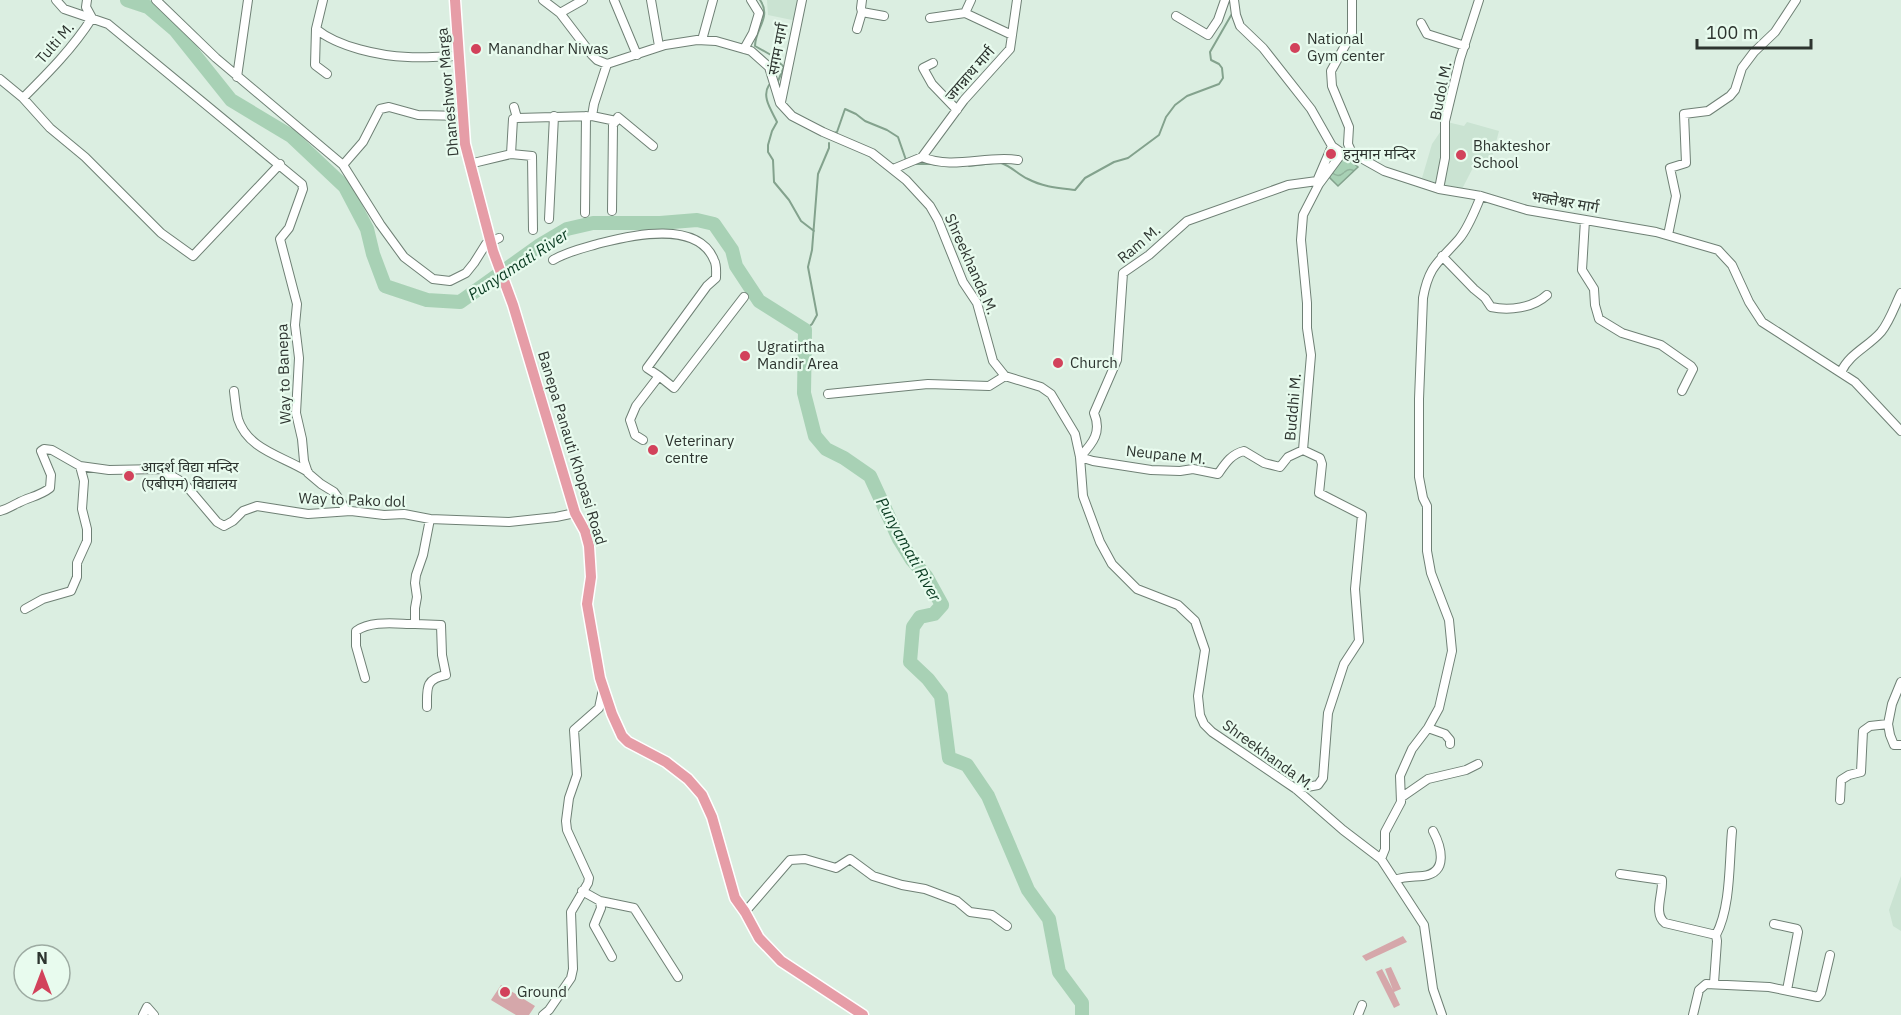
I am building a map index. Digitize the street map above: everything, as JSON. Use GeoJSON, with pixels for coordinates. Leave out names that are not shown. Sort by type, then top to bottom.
{"type":"FeatureCollection","features":[{"type":"Feature","properties":{"kind":"main road","name":"Dhaneshwor Marga"},"geometry":{"type":"LineString","coordinates":[[455,0],[469,164],[494,244]]}},
{"type":"Feature","properties":{"kind":"main road","name":"Banepa Panauti Khopasi Road"},"geometry":{"type":"LineString","coordinates":[[494,244],[576,513],[589,546],[591,577],[587,604],[592,638],[603,689],[622,736],[628,742],[666,762],[688,779],[702,795],[712,817],[735,898],[759,938],[781,961],[863,1015]]}},
{"type":"Feature","properties":{"kind":"street"},"geometry":{"type":"LineString","coordinates":[[0,79],[22,98],[50,128],[85,157],[161,233],[193,256],[280,164],[247,140],[165,69],[108,24],[64,9],[56,0]]}},
{"type":"Feature","properties":{"kind":"street"},"geometry":{"type":"LineString","coordinates":[[156,0],[237,77],[343,165],[380,225],[404,257],[434,279],[450,281],[466,273],[486,244],[494,244]]}},
{"type":"Feature","properties":{"kind":"street"},"geometry":{"type":"LineString","coordinates":[[237,77],[248,0]]}},
{"type":"Feature","properties":{"kind":"street"},"geometry":{"type":"LineString","coordinates":[[323,0],[316,29],[315,65],[327,74]]}},
{"type":"Feature","properties":{"kind":"street"},"geometry":{"type":"LineString","coordinates":[[543,0],[560,13],[583,46],[597,60],[607,64],[659,46],[684,41],[716,41],[751,51],[769,67],[780,103]]}},
{"type":"Feature","properties":{"kind":"street"},"geometry":{"type":"LineString","coordinates":[[560,13],[583,0]]}},
{"type":"Feature","properties":{"kind":"street"},"geometry":{"type":"LineString","coordinates":[[614,0],[637,55]]}},
{"type":"Feature","properties":{"kind":"street"},"geometry":{"type":"LineString","coordinates":[[651,0],[659,46]]}},
{"type":"Feature","properties":{"kind":"street"},"geometry":{"type":"LineString","coordinates":[[702,40],[713,0]]}},
{"type":"Feature","properties":{"kind":"street"},"geometry":{"type":"LineString","coordinates":[[744,49],[753,33],[759,13],[751,0]]}},
{"type":"Feature","properties":{"kind":"street","name":"संगम मार्ग"},"geometry":{"type":"LineString","coordinates":[[780,103],[802,0]]}},
{"type":"Feature","properties":{"kind":"street"},"geometry":{"type":"LineString","coordinates":[[857,29],[862,12],[862,0]]}},
{"type":"Feature","properties":{"kind":"street"},"geometry":{"type":"LineString","coordinates":[[965,13],[971,0]]}},
{"type":"Feature","properties":{"kind":"street","name":"जगन्नाथ मार्ग"},"geometry":{"type":"LineString","coordinates":[[919,159],[987,73],[1010,49],[1017,0]]}},
{"type":"Feature","properties":{"kind":"street"},"geometry":{"type":"LineString","coordinates":[[1176,16],[1208,35],[1218,20],[1225,0]]}},
{"type":"Feature","properties":{"kind":"street"},"geometry":{"type":"LineString","coordinates":[[1234,0],[1240,26],[1263,48],[1311,109],[1332,146],[1342,153]]}},
{"type":"Feature","properties":{"kind":"street"},"geometry":{"type":"LineString","coordinates":[[1352,0],[1352,33],[1331,71],[1332,87],[1349,127],[1348,144],[1352,153]]}},
{"type":"Feature","properties":{"kind":"street","name":"Budol M."},"geometry":{"type":"LineString","coordinates":[[1438,189],[1445,158],[1445,121],[1479,0]]}},
{"type":"Feature","properties":{"kind":"street"},"geometry":{"type":"LineString","coordinates":[[1668,235],[1676,196],[1670,168],[1686,163],[1684,114],[1708,111],[1730,96],[1735,90],[1742,68],[1754,52],[1775,32],[1796,0]]}},
{"type":"Feature","properties":{"kind":"street","name":"Tulti M."},"geometry":{"type":"LineString","coordinates":[[22,98],[53,67],[92,18],[87,3]]}},
{"type":"Feature","properties":{"kind":"street"},"geometry":{"type":"LineString","coordinates":[[862,12],[884,16]]}},
{"type":"Feature","properties":{"kind":"street"},"geometry":{"type":"LineString","coordinates":[[930,18],[965,13],[1012,35]]}},
{"type":"Feature","properties":{"kind":"street"},"geometry":{"type":"LineString","coordinates":[[1421,23],[1427,34],[1465,46]]}},
{"type":"Feature","properties":{"kind":"street"},"geometry":{"type":"LineString","coordinates":[[316,29],[334,41],[384,54],[408,57],[459,56]]}},
{"type":"Feature","properties":{"kind":"street"},"geometry":{"type":"LineString","coordinates":[[933,63],[923,68],[932,84],[957,110]]}},
{"type":"Feature","properties":{"kind":"street"},"geometry":{"type":"LineString","coordinates":[[585,213],[589,116],[607,64]]}},
{"type":"Feature","properties":{"kind":"street","name":"Shreekhanda M."},"geometry":{"type":"LineString","coordinates":[[780,103],[792,116],[872,153],[894,168],[930,206],[963,282],[977,303],[993,361],[1005,376],[1041,387],[1051,394],[1075,434],[1080,457],[1083,496],[1100,542],[1112,564],[1137,589],[1178,605],[1195,621],[1205,650],[1198,696],[1200,715],[1204,724],[1212,732],[1296,789],[1381,859],[1424,925],[1433,989],[1442,1015]]}},
{"type":"Feature","properties":{"kind":"street"},"geometry":{"type":"LineString","coordinates":[[343,165],[363,142],[380,109],[389,107],[418,115],[464,116]]}},
{"type":"Feature","properties":{"kind":"street"},"geometry":{"type":"LineString","coordinates":[[514,107],[517,118]]}},
{"type":"Feature","properties":{"kind":"street"},"geometry":{"type":"LineString","coordinates":[[549,219],[554,116]]}},
{"type":"Feature","properties":{"kind":"street"},"geometry":{"type":"LineString","coordinates":[[511,154],[513,118],[589,116],[616,121]]}},
{"type":"Feature","properties":{"kind":"street"},"geometry":{"type":"LineString","coordinates":[[612,211],[613,125],[618,117],[653,146]]}},
{"type":"Feature","properties":{"kind":"street","name":"Ram M."},"geometry":{"type":"LineString","coordinates":[[1080,457],[1095,441],[1094,434],[1098,422],[1094,413],[1117,360],[1123,273],[1149,255],[1187,221],[1288,185],[1317,181],[1332,146]]}},
{"type":"Feature","properties":{"kind":"street","name":"भक्तेश्वर मार्ग"},"geometry":{"type":"LineString","coordinates":[[1342,153],[1352,153],[1384,171],[1438,189],[1481,196],[1527,210],[1668,235],[1718,250],[1732,265],[1749,302],[1762,322],[1855,382],[1901,431]]}},
{"type":"Feature","properties":{"kind":"street","name":"Buddhi M."},"geometry":{"type":"LineString","coordinates":[[1296,789],[1318,785],[1323,778],[1328,713],[1344,664],[1359,640],[1355,589],[1362,515],[1319,493],[1322,464],[1320,458],[1303,450],[1311,355],[1301,240],[1303,215],[1319,184],[1342,153]]}},
{"type":"Feature","properties":{"kind":"street"},"geometry":{"type":"LineString","coordinates":[[469,164],[511,154],[532,156],[533,230]]}},
{"type":"Feature","properties":{"kind":"street"},"geometry":{"type":"LineString","coordinates":[[894,168],[919,159],[959,162],[1006,158],[1018,160]]}},
{"type":"Feature","properties":{"kind":"street","name":"Way to Banepa"},"geometry":{"type":"LineString","coordinates":[[280,164],[298,179],[303,189],[289,228],[280,240],[297,304],[295,331],[299,358],[296,413],[308,472]]}},
{"type":"Feature","properties":{"kind":"street"},"geometry":{"type":"LineString","coordinates":[[1381,859],[1385,849],[1385,832],[1401,802],[1400,776],[1412,749],[1428,728],[1438,708],[1452,651],[1449,620],[1431,573],[1427,551],[1427,506],[1419,477],[1421,313],[1425,284],[1433,267],[1461,237],[1481,196]]}},
{"type":"Feature","properties":{"kind":"street"},"geometry":{"type":"LineString","coordinates":[[1585,220],[1582,270],[1594,289],[1599,319],[1622,333],[1661,345],[1683,359],[1694,369],[1682,392]]}},
{"type":"Feature","properties":{"kind":"street"},"geometry":{"type":"LineString","coordinates":[[553,260],[564,253],[621,237],[676,233],[694,239],[706,248],[714,260],[716,278],[707,286],[647,368],[674,388],[744,297]]}},
{"type":"Feature","properties":{"kind":"street"},"geometry":{"type":"LineString","coordinates":[[1442,256],[1473,289],[1485,298],[1491,307],[1504,310],[1540,301],[1547,295]]}},
{"type":"Feature","properties":{"kind":"street"},"geometry":{"type":"LineString","coordinates":[[1841,372],[1846,362],[1885,326],[1898,305],[1901,293]]}},
{"type":"Feature","properties":{"kind":"street"},"geometry":{"type":"LineString","coordinates":[[643,440],[635,435],[630,420],[636,406],[659,376]]}},
{"type":"Feature","properties":{"kind":"street"},"geometry":{"type":"LineString","coordinates":[[828,394],[928,384],[989,386],[1005,376]]}},
{"type":"Feature","properties":{"kind":"street"},"geometry":{"type":"LineString","coordinates":[[234,391],[238,420],[252,441],[268,452],[308,472],[334,492],[346,511]]}},
{"type":"Feature","properties":{"kind":"street","name":"Way to Pako dol"},"geometry":{"type":"LineString","coordinates":[[0,511],[10,509],[18,503],[43,494],[50,488],[51,475],[41,451],[44,448],[80,466],[109,470],[160,469],[183,483],[217,522],[225,526],[243,511],[257,506],[308,514],[346,511],[384,515],[404,514],[430,519],[509,522],[576,513]]}},
{"type":"Feature","properties":{"kind":"street","name":"Neupane M."},"geometry":{"type":"LineString","coordinates":[[1080,457],[1093,462],[1152,470],[1193,469],[1218,474],[1230,458],[1239,452],[1280,467],[1288,457],[1303,450]]}},
{"type":"Feature","properties":{"kind":"street"},"geometry":{"type":"LineString","coordinates":[[25,609],[43,599],[71,591],[77,577],[77,563],[87,541],[82,509],[84,481],[80,466]]}},
{"type":"Feature","properties":{"kind":"street"},"geometry":{"type":"LineString","coordinates":[[415,624],[416,575],[423,555],[430,519]]}},
{"type":"Feature","properties":{"kind":"street"},"geometry":{"type":"LineString","coordinates":[[365,678],[356,646],[356,631],[360,628],[385,623],[441,625],[442,655],[446,675],[436,677],[430,682],[427,694],[428,707]]}},
{"type":"Feature","properties":{"kind":"street"},"geometry":{"type":"LineString","coordinates":[[1901,682],[1892,704],[1888,724],[1892,742],[1894,745],[1901,745]]}},
{"type":"Feature","properties":{"kind":"street"},"geometry":{"type":"LineString","coordinates":[[543,1015],[571,978],[573,969],[571,912],[589,878],[567,830],[566,821],[569,798],[576,775],[574,730],[599,708],[603,689]]}},
{"type":"Feature","properties":{"kind":"street"},"geometry":{"type":"LineString","coordinates":[[1840,800],[1841,780],[1861,772],[1863,731],[1870,726],[1888,724]]}},
{"type":"Feature","properties":{"kind":"street"},"geometry":{"type":"LineString","coordinates":[[1428,728],[1445,734],[1450,744]]}},
{"type":"Feature","properties":{"kind":"street"},"geometry":{"type":"LineString","coordinates":[[1402,797],[1428,779],[1466,770],[1478,764]]}},
{"type":"Feature","properties":{"kind":"street"},"geometry":{"type":"LineString","coordinates":[[1395,880],[1403,877],[1424,876],[1432,873],[1441,863],[1442,854],[1433,831]]}},
{"type":"Feature","properties":{"kind":"street"},"geometry":{"type":"LineString","coordinates":[[1714,983],[1716,935],[1724,910],[1732,831]]}},
{"type":"Feature","properties":{"kind":"street"},"geometry":{"type":"LineString","coordinates":[[745,912],[790,860],[805,859],[836,868],[850,859],[873,876],[925,889],[957,901],[970,912],[992,915],[1007,926]]}},
{"type":"Feature","properties":{"kind":"street"},"geometry":{"type":"LineString","coordinates":[[1620,874],[1662,880],[1658,914],[1660,919],[1665,923],[1716,935]]}},
{"type":"Feature","properties":{"kind":"street"},"geometry":{"type":"LineString","coordinates":[[582,891],[600,901],[634,908],[678,977]]}},
{"type":"Feature","properties":{"kind":"street"},"geometry":{"type":"LineString","coordinates":[[600,901],[601,908],[594,925],[612,957]]}},
{"type":"Feature","properties":{"kind":"street"},"geometry":{"type":"LineString","coordinates":[[1774,924],[1789,926],[1797,929],[1798,932],[1787,990]]}},
{"type":"Feature","properties":{"kind":"street"},"geometry":{"type":"LineString","coordinates":[[1693,1015],[1701,986],[1714,983],[1787,990],[1818,997],[1830,955]]}},
{"type":"Feature","properties":{"kind":"street"},"geometry":{"type":"LineString","coordinates":[[1358,1015],[1362,1005]]}},
{"type":"Feature","properties":{"kind":"street"},"geometry":{"type":"LineString","coordinates":[[143,1015],[147,1007],[154,1015]]}},
{"type":"Feature","properties":{"kind":"shaded area"},"geometry":{"type":"Polygon","coordinates":[[[767,0],[802,0],[797,21],[768,15],[767,0]]]}},
{"type":"Feature","properties":{"kind":"shaded area","name":"Bhakteshor School"},"geometry":{"type":"Polygon","coordinates":[[[1447,122],[1464,126],[1467,122],[1499,131],[1491,161],[1478,158],[1462,189],[1440,185],[1422,178],[1432,144],[1447,122]]]}},
{"type":"Feature","properties":{"kind":"shaded area"},"geometry":{"type":"Polygon","coordinates":[[[1901,876],[1901,931],[1893,926],[1889,910],[1901,876]]]}},
{"type":"Feature","properties":{"kind":"shaded area"},"geometry":{"type":"Polygon","coordinates":[[[1403,936],[1407,942],[1366,961],[1362,956],[1403,936]]]}},
{"type":"Feature","properties":{"kind":"shaded area"},"geometry":{"type":"Polygon","coordinates":[[[1391,967],[1401,989],[1394,992],[1400,1005],[1394,1008],[1376,972],[1382,969],[1393,990],[1385,969],[1391,967]]]}},
{"type":"Feature","properties":{"kind":"shaded area","name":"Ground"},"geometry":{"type":"Polygon","coordinates":[[[501,985],[535,1006],[529,1015],[516,1015],[491,1000],[501,985]]]}},
{"type":"Feature","properties":{"kind":"water"},"geometry":{"type":"Polygon","coordinates":[[[1345,155],[1358,167],[1338,186],[1328,173],[1345,155]]]}},
{"type":"Feature","properties":{"kind":"waterway","name":"Punyamati River"},"geometry":{"type":"LineString","coordinates":[[127,0],[148,7],[175,30],[231,100],[291,136],[345,187],[367,229],[373,254],[385,286],[427,300],[460,302],[540,245],[567,229],[593,223],[660,223],[697,220],[714,224],[732,250],[736,266],[759,301],[805,330],[804,393],[815,436],[826,449],[870,476],[899,539],[912,560],[926,576],[942,605],[934,614],[920,617],[913,627],[910,662],[928,679],[941,696],[949,758],[967,765],[988,796],[1028,890],[1049,919],[1059,972],[1082,1003],[1082,1015]]}},
{"type":"Feature","properties":{"kind":"waterway"},"geometry":{"type":"LineString","coordinates":[[760,0],[764,18],[755,46],[771,55],[784,67],[778,81]]}},
{"type":"Feature","properties":{"kind":"waterway"},"geometry":{"type":"LineString","coordinates":[[999,162],[1039,184],[1075,190],[1085,178],[1114,162],[1128,158],[1159,135],[1166,117],[1175,105],[1187,96],[1219,84],[1223,78],[1222,68],[1211,60],[1210,52],[1233,12]]}},
{"type":"Feature","properties":{"kind":"waterway"},"geometry":{"type":"LineString","coordinates":[[769,85],[767,99],[777,122],[768,145],[768,152],[773,160],[774,182],[789,200],[801,221],[814,231]]}},
{"type":"Feature","properties":{"kind":"waterway"},"geometry":{"type":"LineString","coordinates":[[834,133],[837,132],[845,109],[898,137],[906,160]]}},
{"type":"Feature","properties":{"kind":"waterway"},"geometry":{"type":"LineString","coordinates":[[805,330],[817,315],[808,267],[812,250],[818,174],[829,143]]}},
{"type":"Feature","properties":{"kind":"waterway"},"geometry":{"type":"LineString","coordinates":[[969,166],[994,163]]}},
{"type":"Feature","properties":{"kind":"waterway"},"geometry":{"type":"LineString","coordinates":[[913,164],[931,164]]}},
{"type":"Feature","properties":{"kind":"place","name":"National Gym center"},"geometry":{"type":"Point","coordinates":[1295,48]}},
{"type":"Feature","properties":{"kind":"place","name":"Manandhar Niwas"},"geometry":{"type":"Point","coordinates":[476,49]}},
{"type":"Feature","properties":{"kind":"place","name":"हनुमान मन्दिर"},"geometry":{"type":"Point","coordinates":[1331,154]}},
{"type":"Feature","properties":{"kind":"place","name":"Bhakteshor School"},"geometry":{"type":"Point","coordinates":[1461,155]}},
{"type":"Feature","properties":{"kind":"place","name":"Ugratirtha Mandir Area"},"geometry":{"type":"Point","coordinates":[745,356]}},
{"type":"Feature","properties":{"kind":"place","name":"Church"},"geometry":{"type":"Point","coordinates":[1058,363]}},
{"type":"Feature","properties":{"kind":"place","name":"Veterinary centre"},"geometry":{"type":"Point","coordinates":[653,450]}},
{"type":"Feature","properties":{"kind":"place","name":"आदर्श विद्या मन्दिर (एबीएम) विद्यालय"},"geometry":{"type":"Point","coordinates":[129,476]}},
{"type":"Feature","properties":{"kind":"place","name":"Ground"},"geometry":{"type":"Point","coordinates":[505,992]}}]}
